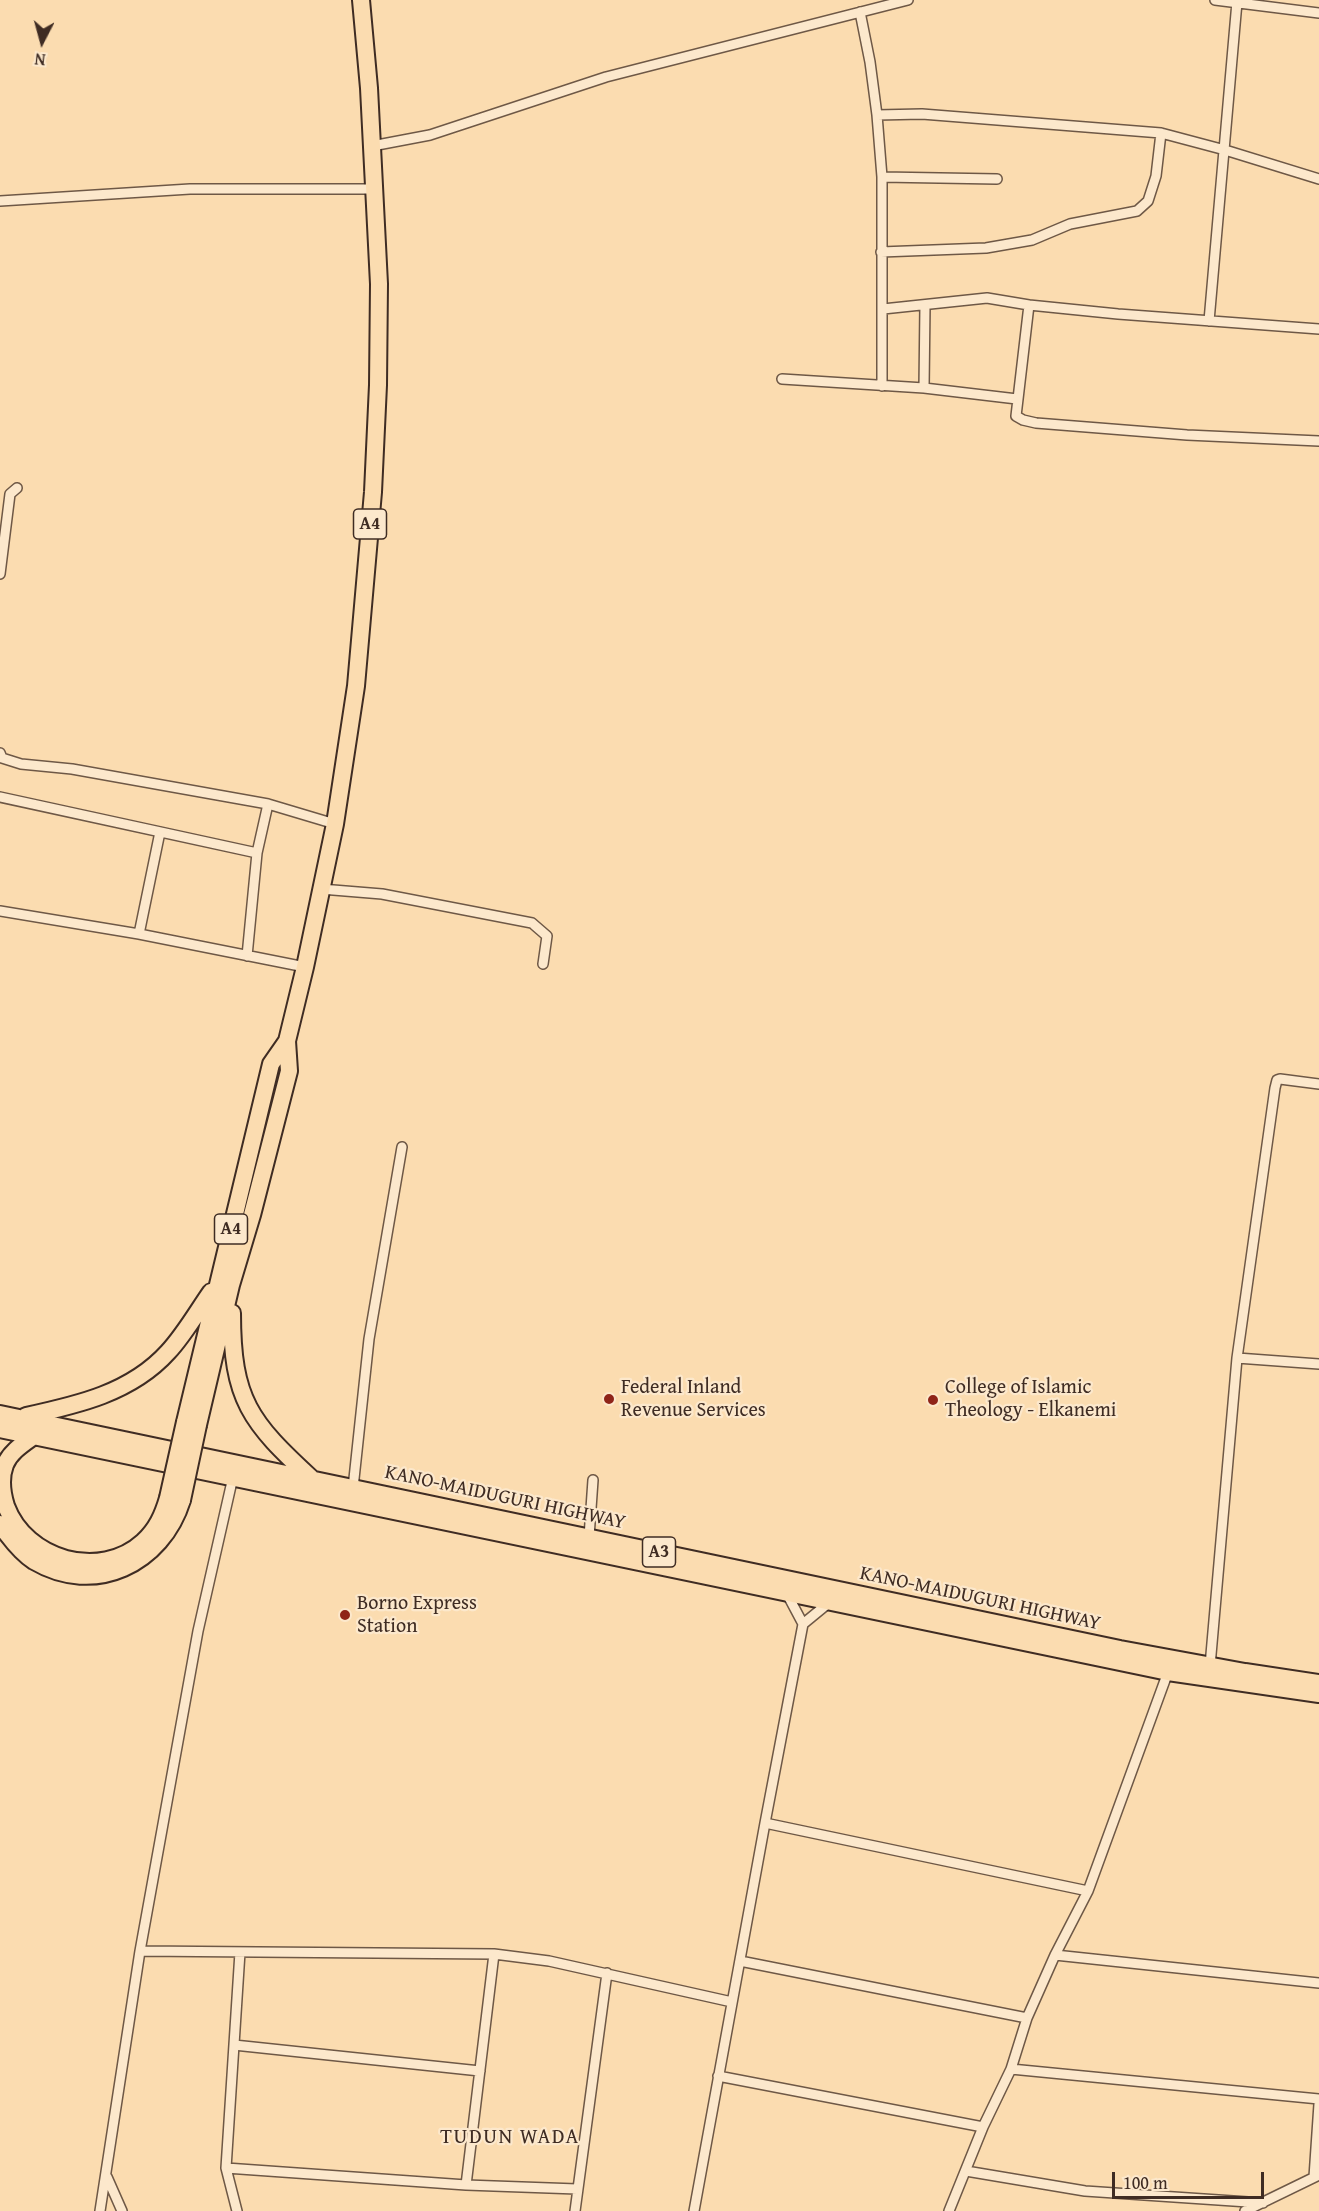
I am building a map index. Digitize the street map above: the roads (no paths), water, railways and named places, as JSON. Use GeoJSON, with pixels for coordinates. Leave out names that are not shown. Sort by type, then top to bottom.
{"type":"FeatureCollection","features":[{"type":"Feature","properties":{"kind":"highway","name":"A4"},"geometry":{"type":"LineString","coordinates":[[0,1524],[9,1537],[33,1560],[62,1572],[80,1576],[117,1571],[134,1563],[151,1552],[172,1527],[175,1499],[271,1064],[287,1041],[305,967],[335,824],[356,686],[373,492],[379,317],[376,189],[362,0]]}},
{"type":"Feature","properties":{"kind":"highway"},"geometry":{"type":"LineString","coordinates":[[20,1418],[109,1394],[141,1376],[167,1353],[224,1285]]}},
{"type":"Feature","properties":{"kind":"highway"},"geometry":{"type":"LineString","coordinates":[[224,1285],[237,1380],[246,1403],[259,1426],[312,1480]]}},
{"type":"Feature","properties":{"kind":"highway","name":"KANO-MAIDUGURI HIGHWAY"},"geometry":{"type":"LineString","coordinates":[[0,1414],[1120,1649],[1319,1683]]}},
{"type":"Feature","properties":{"kind":"highway","name":"KANO-MAIDUGURI HIGHWAY"},"geometry":{"type":"LineString","coordinates":[[0,1429],[1168,1672],[1319,1694]]}},
{"type":"Feature","properties":{"kind":"highway","name":"A4"},"geometry":{"type":"LineString","coordinates":[[34,1436],[12,1454],[6,1463],[3,1472],[2,1496],[18,1529],[35,1546],[45,1551],[63,1559],[78,1562],[107,1561],[120,1556],[144,1541],[175,1499]]}},
{"type":"Feature","properties":{"kind":"street"},"geometry":{"type":"LineString","coordinates":[[372,146],[430,135],[606,77],[908,0]]}},
{"type":"Feature","properties":{"kind":"street"},"geometry":{"type":"LineString","coordinates":[[1215,0],[1319,13]]}},
{"type":"Feature","properties":{"kind":"street"},"geometry":{"type":"LineString","coordinates":[[1209,321],[1237,2]]}},
{"type":"Feature","properties":{"kind":"street"},"geometry":{"type":"LineString","coordinates":[[860,12],[870,62],[882,177],[882,386]]}},
{"type":"Feature","properties":{"kind":"street"},"geometry":{"type":"LineString","coordinates":[[877,115],[921,114],[1161,133],[1319,179]]}},
{"type":"Feature","properties":{"kind":"street"},"geometry":{"type":"LineString","coordinates":[[881,252],[986,248],[1032,240],[1070,224],[1137,211],[1148,201],[1151,193],[1156,176],[1161,133]]}},
{"type":"Feature","properties":{"kind":"street"},"geometry":{"type":"LineString","coordinates":[[882,177],[997,179]]}},
{"type":"Feature","properties":{"kind":"street"},"geometry":{"type":"LineString","coordinates":[[0,201],[190,189],[376,189]]}},
{"type":"Feature","properties":{"kind":"street"},"geometry":{"type":"LineString","coordinates":[[883,309],[987,298],[1029,305],[1119,314],[1319,329]]}},
{"type":"Feature","properties":{"kind":"street"},"geometry":{"type":"LineString","coordinates":[[924,388],[925,305]]}},
{"type":"Feature","properties":{"kind":"street"},"geometry":{"type":"LineString","coordinates":[[1029,305],[1016,416],[1023,420],[1036,423],[1187,435],[1319,441]]}},
{"type":"Feature","properties":{"kind":"street"},"geometry":{"type":"LineString","coordinates":[[782,379],[924,388],[1017,399]]}},
{"type":"Feature","properties":{"kind":"street"},"geometry":{"type":"LineString","coordinates":[[0,574],[10,494],[17,488]]}},
{"type":"Feature","properties":{"kind":"street"},"geometry":{"type":"LineString","coordinates":[[0,753],[2,758],[21,764],[72,769],[268,804],[335,824]]}},
{"type":"Feature","properties":{"kind":"street"},"geometry":{"type":"LineString","coordinates":[[0,797],[257,853]]}},
{"type":"Feature","properties":{"kind":"street"},"geometry":{"type":"LineString","coordinates":[[247,956],[257,853],[268,804]]}},
{"type":"Feature","properties":{"kind":"street"},"geometry":{"type":"LineString","coordinates":[[140,934],[160,832]]}},
{"type":"Feature","properties":{"kind":"street"},"geometry":{"type":"LineString","coordinates":[[321,890],[382,894],[532,923],[547,936],[543,964]]}},
{"type":"Feature","properties":{"kind":"street"},"geometry":{"type":"LineString","coordinates":[[0,911],[140,934],[305,967]]}},
{"type":"Feature","properties":{"kind":"street"},"geometry":{"type":"LineString","coordinates":[[1210,1666],[1237,1358],[1277,1080],[1319,1084]]}},
{"type":"Feature","properties":{"kind":"street"},"geometry":{"type":"LineString","coordinates":[[353,1488],[369,1339],[402,1147]]}},
{"type":"Feature","properties":{"kind":"street"},"geometry":{"type":"LineString","coordinates":[[1237,1358],[1319,1364]]}},
{"type":"Feature","properties":{"kind":"street"},"geometry":{"type":"LineString","coordinates":[[100,2211],[140,1950],[198,1631],[233,1477]]}},
{"type":"Feature","properties":{"kind":"street"},"geometry":{"type":"LineString","coordinates":[[589,1537],[593,1480]]}},
{"type":"Feature","properties":{"kind":"street"},"geometry":{"type":"LineString","coordinates":[[694,2211],[803,1624],[786,1592]]}},
{"type":"Feature","properties":{"kind":"street"},"geometry":{"type":"LineString","coordinates":[[803,1624],[831,1601]]}},
{"type":"Feature","properties":{"kind":"street"},"geometry":{"type":"LineString","coordinates":[[949,2211],[983,2127],[1011,2069],[1028,2018],[1054,1955],[1088,1890],[1168,1672]]}},
{"type":"Feature","properties":{"kind":"street"},"geometry":{"type":"LineString","coordinates":[[765,1823],[1088,1890]]}},
{"type":"Feature","properties":{"kind":"street"},"geometry":{"type":"LineString","coordinates":[[140,1950],[494,1954],[549,1961],[732,2002]]}},
{"type":"Feature","properties":{"kind":"street"},"geometry":{"type":"LineString","coordinates":[[237,2211],[226,2168],[240,1952]]}},
{"type":"Feature","properties":{"kind":"street"},"geometry":{"type":"LineString","coordinates":[[466,2185],[494,1954]]}},
{"type":"Feature","properties":{"kind":"street"},"geometry":{"type":"LineString","coordinates":[[1054,1955],[1319,1983]]}},
{"type":"Feature","properties":{"kind":"street"},"geometry":{"type":"LineString","coordinates":[[740,1961],[1028,2018]]}},
{"type":"Feature","properties":{"kind":"street"},"geometry":{"type":"LineString","coordinates":[[575,2211],[607,1973]]}},
{"type":"Feature","properties":{"kind":"street"},"geometry":{"type":"LineString","coordinates":[[234,2045],[480,2071]]}},
{"type":"Feature","properties":{"kind":"street"},"geometry":{"type":"LineString","coordinates":[[1011,2069],[1319,2099]]}},
{"type":"Feature","properties":{"kind":"street"},"geometry":{"type":"LineString","coordinates":[[718,2076],[983,2127]]}},
{"type":"Feature","properties":{"kind":"street"},"geometry":{"type":"LineString","coordinates":[[1245,2211],[1317,2176],[1319,2104]]}},
{"type":"Feature","properties":{"kind":"street"},"geometry":{"type":"LineString","coordinates":[[226,2168],[466,2185],[577,2189]]}},
{"type":"Feature","properties":{"kind":"street"},"geometry":{"type":"LineString","coordinates":[[966,2171],[1085,2191],[1263,2203]]}},
{"type":"Feature","properties":{"kind":"street"},"geometry":{"type":"LineString","coordinates":[[107,2177],[122,2211]]}},
{"type":"Feature","properties":{"kind":"place","name":"Federal Inland Revenue Services"},"geometry":{"type":"Point","coordinates":[609,1399]}},
{"type":"Feature","properties":{"kind":"place","name":"College of Islamic Theology - Elkanemi"},"geometry":{"type":"Point","coordinates":[933,1400]}},
{"type":"Feature","properties":{"kind":"place","name":"Borno Express Station"},"geometry":{"type":"Point","coordinates":[345,1615]}},
{"type":"Feature","properties":{"kind":"district","name":"TUDUN WADA"},"geometry":{"type":"Point","coordinates":[510,2138]}}]}
